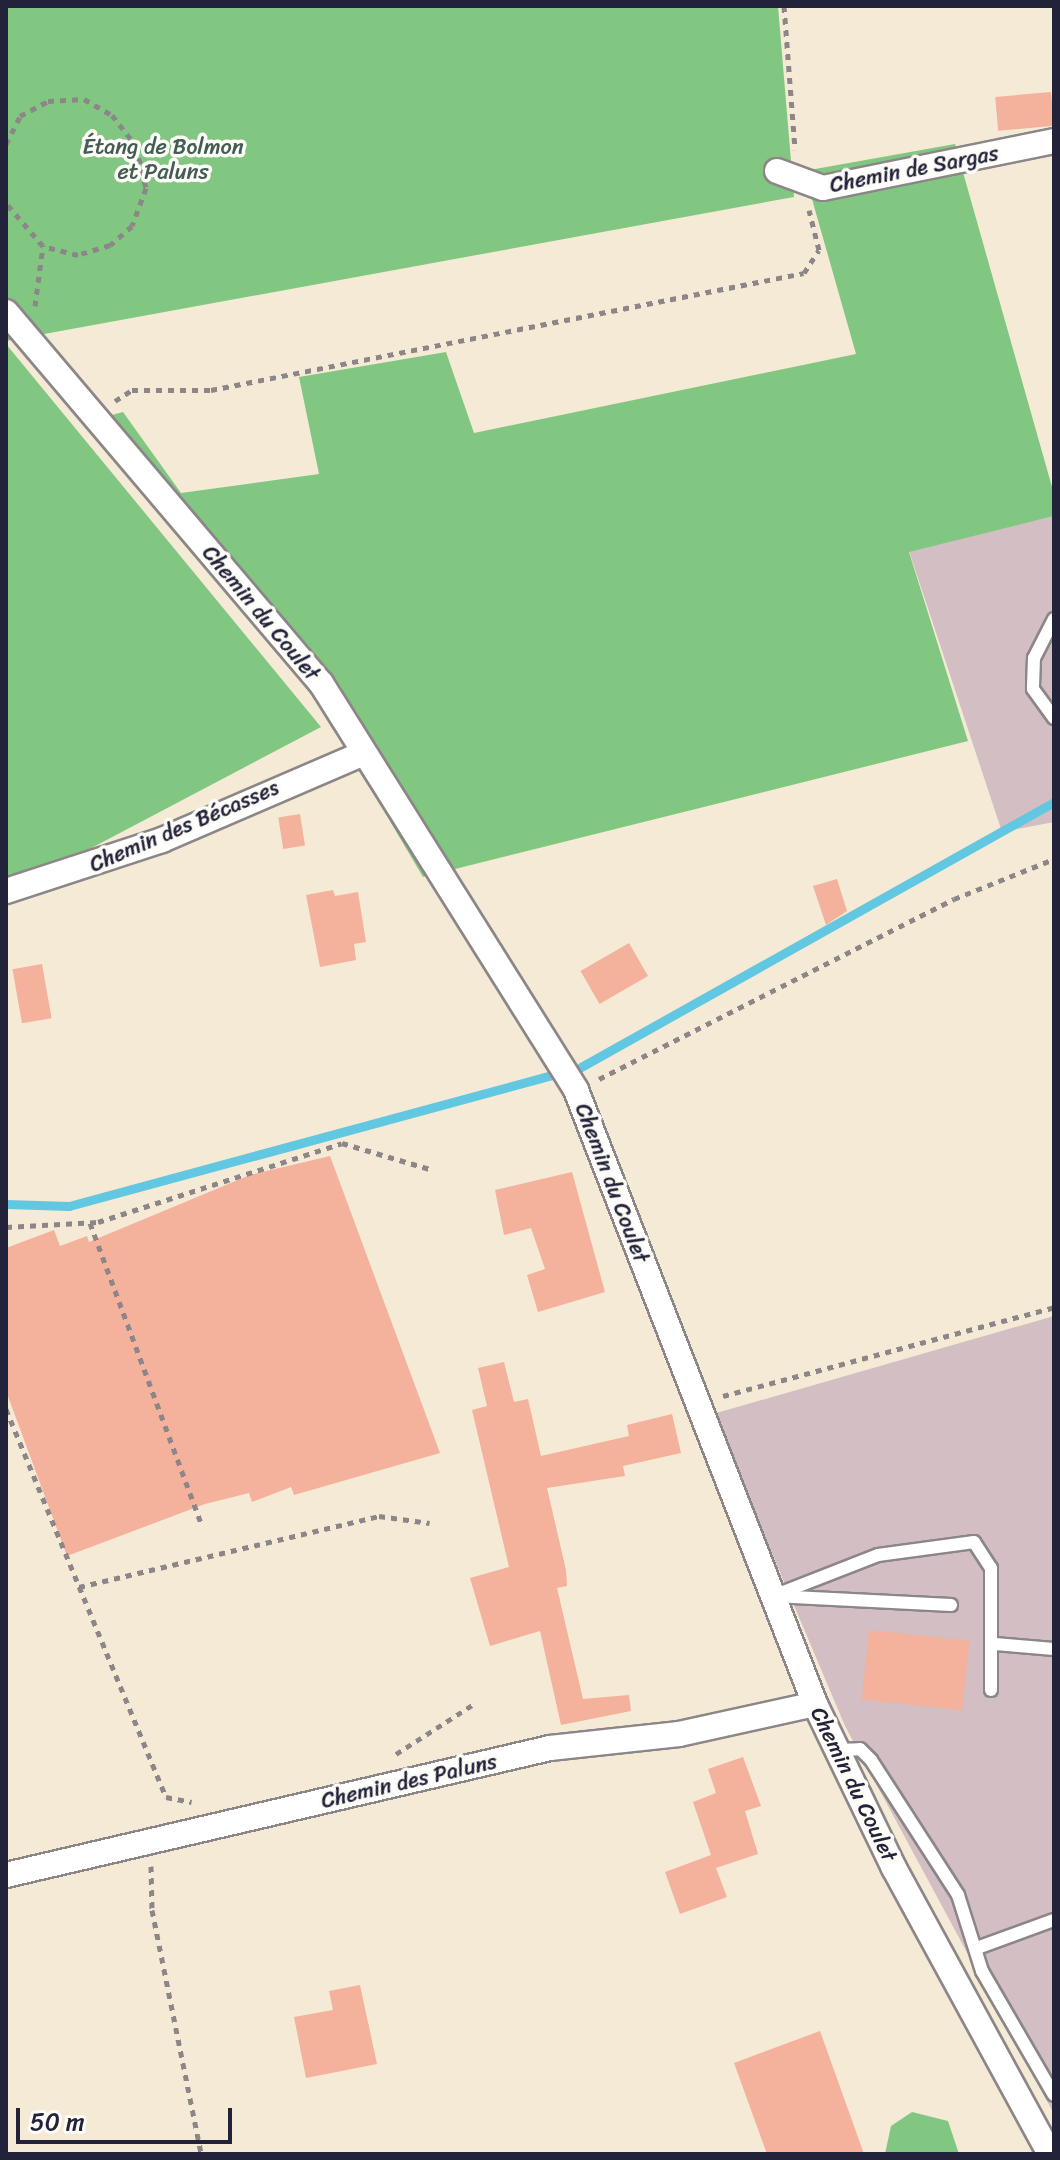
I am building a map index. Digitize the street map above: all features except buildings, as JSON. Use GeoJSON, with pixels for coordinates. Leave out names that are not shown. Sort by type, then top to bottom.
{"type":"FeatureCollection","features":[{"type":"Feature","properties":{"kind":"street","name":"Chemin de Sargas"},"geometry":{"type":"LineString","coordinates":[[777,171],[823,188],[1054,141]]}},
{"type":"Feature","properties":{"kind":"street","name":"Chemin du Coulet"},"geometry":{"type":"LineString","coordinates":[[6,312],[321,683],[362,754],[576,1090],[815,1704],[1050,2154]]}},
{"type":"Feature","properties":{"kind":"street","name":"Chemin des Bécasses"},"geometry":{"type":"LineString","coordinates":[[6,891],[162,840],[362,754]]}},
{"type":"Feature","properties":{"kind":"street","name":"Chemin des Paluns"},"geometry":{"type":"LineString","coordinates":[[6,1875],[550,1748],[679,1734],[815,1704]]}},
{"type":"Feature","properties":{"kind":"lane"},"geometry":{"type":"LineString","coordinates":[[1054,619],[1034,658],[1033,689],[1054,718]]}},
{"type":"Feature","properties":{"kind":"lane"},"geometry":{"type":"LineString","coordinates":[[773,1596],[878,1555],[974,1542],[991,1568],[995,1644],[991,1690]]}},
{"type":"Feature","properties":{"kind":"lane"},"geometry":{"type":"LineString","coordinates":[[773,1596],[951,1605]]}},
{"type":"Feature","properties":{"kind":"lane"},"geometry":{"type":"LineString","coordinates":[[995,1644],[1054,1649]]}},
{"type":"Feature","properties":{"kind":"lane"},"geometry":{"type":"LineString","coordinates":[[837,1750],[860,1749],[871,1760],[958,1895],[982,1971],[1054,2095]]}},
{"type":"Feature","properties":{"kind":"lane"},"geometry":{"type":"LineString","coordinates":[[977,1948],[1054,1920]]}},
{"type":"Feature","properties":{"kind":"path"},"geometry":{"type":"LineString","coordinates":[[94,415],[132,390],[211,390],[804,273],[819,250],[801,182],[784,6]]}},
{"type":"Feature","properties":{"kind":"path"},"geometry":{"type":"LineString","coordinates":[[6,144],[20,116],[48,101],[84,99],[112,115],[136,146],[146,188],[132,226],[110,245],[78,255],[43,246],[6,203]]}},
{"type":"Feature","properties":{"kind":"path"},"geometry":{"type":"LineString","coordinates":[[32,343],[43,246]]}},
{"type":"Feature","properties":{"kind":"path"},"geometry":{"type":"LineString","coordinates":[[576,1090],[954,899],[1054,859]]}},
{"type":"Feature","properties":{"kind":"path"},"geometry":{"type":"LineString","coordinates":[[6,1227],[90,1223],[342,1143],[433,1170]]}},
{"type":"Feature","properties":{"kind":"path"},"geometry":{"type":"LineString","coordinates":[[90,1223],[201,1523]]}},
{"type":"Feature","properties":{"kind":"path"},"geometry":{"type":"LineString","coordinates":[[698,1403],[1054,1307]]}},
{"type":"Feature","properties":{"kind":"path"},"geometry":{"type":"LineString","coordinates":[[6,1409],[166,1797],[203,1800]]}},
{"type":"Feature","properties":{"kind":"path"},"geometry":{"type":"LineString","coordinates":[[79,1587],[379,1516],[430,1523]]}},
{"type":"Feature","properties":{"kind":"path"},"geometry":{"type":"LineString","coordinates":[[385,1757],[474,1704]]}},
{"type":"Feature","properties":{"kind":"path"},"geometry":{"type":"LineString","coordinates":[[152,1841],[152,1910],[201,2154]]}},
{"type":"Feature","properties":{"kind":"shaded area"},"geometry":{"type":"Polygon","coordinates":[[[1054,516],[1054,822],[1002,832],[909,551],[1054,516]]]}},
{"type":"Feature","properties":{"kind":"shaded area"},"geometry":{"type":"Polygon","coordinates":[[[1054,1316],[1054,2114],[845,1726],[713,1414],[1054,1316]]]}},
{"type":"Feature","properties":{"kind":"green space","name":"Étang de Bolmon et Paluns"},"geometry":{"type":"Polygon","coordinates":[[[6,6],[778,6],[794,197],[6,341],[6,6]]]}},
{"type":"Feature","properties":{"kind":"green space"},"geometry":{"type":"Polygon","coordinates":[[[955,144],[1054,494],[1054,516],[909,552],[968,741],[423,877],[314,693],[82,423],[123,412],[181,493],[319,474],[299,377],[446,352],[474,433],[856,354],[804,171],[955,144]]]}},
{"type":"Feature","properties":{"kind":"green space"},"geometry":{"type":"Polygon","coordinates":[[[6,344],[321,727],[6,893],[6,344]]]}},
{"type":"Feature","properties":{"kind":"green space"},"geometry":{"type":"Polygon","coordinates":[[[912,2112],[948,2121],[959,2154],[885,2154],[891,2126],[912,2112]]]}},
{"type":"Feature","properties":{"kind":"waterway"},"geometry":{"type":"LineString","coordinates":[[581,1067],[1054,802]]}},
{"type":"Feature","properties":{"kind":"waterway"},"geometry":{"type":"LineString","coordinates":[[6,1204],[69,1206],[552,1075]]}}]}
